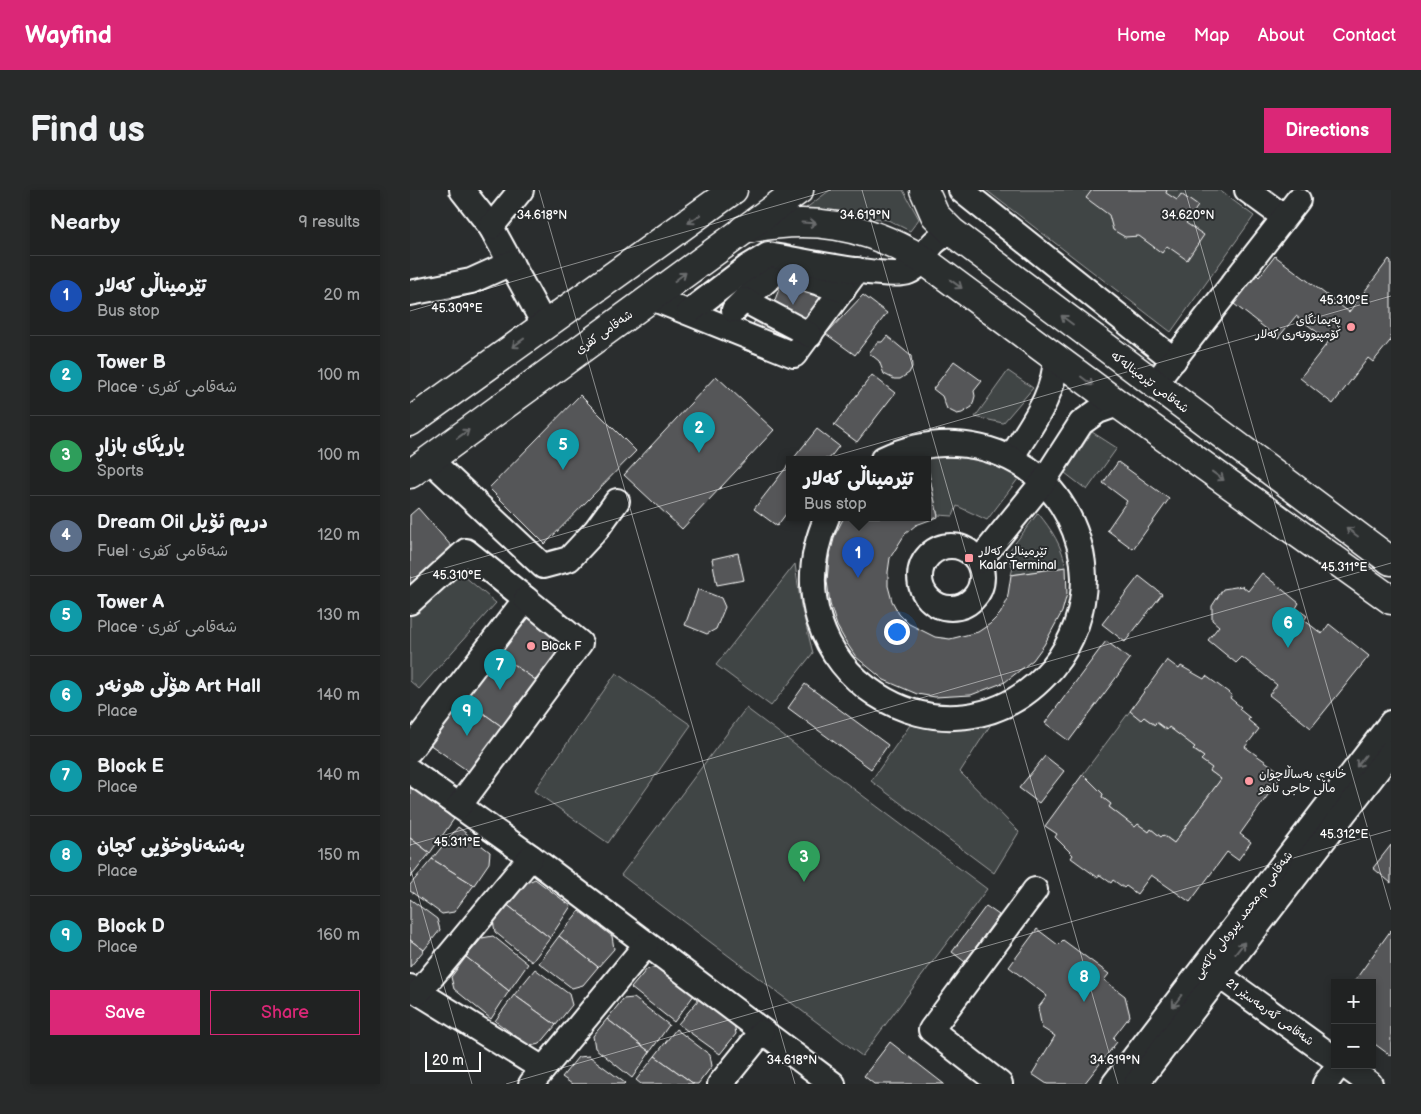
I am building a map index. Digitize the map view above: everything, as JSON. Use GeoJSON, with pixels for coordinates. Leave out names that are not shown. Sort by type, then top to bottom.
{"type":"FeatureCollection","features":[{"type":"Feature","properties":{"kind":"main road"},"geometry":{"type":"LineString","coordinates":[[410,422],[733,190]]}},
{"type":"Feature","properties":{"kind":"main road","name":"شەقامی کفری"},"geometry":{"type":"LineString","coordinates":[[420,467],[799,190]]}},
{"type":"Feature","properties":{"kind":"main road","name":"شەقامی تێرمینالەکە"},"geometry":{"type":"LineString","coordinates":[[924,190],[935,215],[952,232],[1154,386],[1391,561]]}},
{"type":"Feature","properties":{"kind":"main road"},"geometry":{"type":"LineString","coordinates":[[743,230],[776,223],[812,223],[833,226],[867,232],[886,239],[922,259],[1118,404],[1391,600]]}},
{"type":"Feature","properties":{"kind":"street"},"geometry":{"type":"LineString","coordinates":[[462,190],[491,227],[544,324]]}},
{"type":"Feature","properties":{"kind":"street"},"geometry":{"type":"LineString","coordinates":[[491,227],[521,190]]}},
{"type":"Feature","properties":{"kind":"street"},"geometry":{"type":"LineString","coordinates":[[961,190],[1174,360]]}},
{"type":"Feature","properties":{"kind":"street"},"geometry":{"type":"LineString","coordinates":[[1154,386],[1291,209],[1247,190]]}},
{"type":"Feature","properties":{"kind":"street"},"geometry":{"type":"LineString","coordinates":[[689,312],[748,267],[768,255],[858,270],[901,274],[913,269],[934,240],[952,232]]}},
{"type":"Feature","properties":{"kind":"street"},"geometry":{"type":"LineString","coordinates":[[410,293],[471,281],[511,263]]}},
{"type":"Feature","properties":{"kind":"street"},"geometry":{"type":"LineString","coordinates":[[652,298],[794,354],[858,270]]}},
{"type":"Feature","properties":{"kind":"street"},"geometry":{"type":"LineString","coordinates":[[719,324],[775,273],[784,272],[843,290]]}},
{"type":"Feature","properties":{"kind":"street"},"geometry":{"type":"LineString","coordinates":[[744,300],[810,335]]}},
{"type":"Feature","properties":{"kind":"street"},"geometry":{"type":"LineString","coordinates":[[1011,458],[1046,400],[1054,378],[1056,358]]}},
{"type":"Feature","properties":{"kind":"street"},"geometry":{"type":"LineString","coordinates":[[979,561],[1043,482],[1081,423],[1098,411],[1118,404]]}},
{"type":"Feature","properties":{"kind":"street"},"geometry":{"type":"LineString","coordinates":[[826,521],[814,552],[812,591],[821,629],[840,662],[868,690],[902,708],[940,716],[979,712],[1015,698],[1046,675],[1068,643],[1081,607],[1084,588],[1080,549],[1066,512],[1043,482],[1011,458],[974,446],[946,443],[917,446],[891,456]]}},
{"type":"Feature","properties":{"kind":"street"},"geometry":{"type":"LineString","coordinates":[[420,467],[542,566],[569,559],[596,530],[617,500]]}},
{"type":"Feature","properties":{"kind":"street"},"geometry":{"type":"LineString","coordinates":[[410,602],[466,551],[580,643],[458,806]]}},
{"type":"Feature","properties":{"kind":"street"},"geometry":{"type":"LineString","coordinates":[[410,750],[526,599]]}},
{"type":"Feature","properties":{"kind":"street","name":"شەقامی م.محمد پیروەلی کاکەیی"},"geometry":{"type":"LineString","coordinates":[[1136,1084],[1212,970],[1391,723]]}},
{"type":"Feature","properties":{"kind":"street","name":"شەقامی م.محمد پیروەلی کاکەیی"},"geometry":{"type":"LineString","coordinates":[[1114,1084],[1212,970],[1391,752]]}},
{"type":"Feature","properties":{"kind":"street"},"geometry":{"type":"LineString","coordinates":[[410,771],[531,857],[833,1084]]}},
{"type":"Feature","properties":{"kind":"street"},"geometry":{"type":"LineString","coordinates":[[531,857],[415,989],[537,1076],[646,945]]}},
{"type":"Feature","properties":{"kind":"street"},"geometry":{"type":"LineString","coordinates":[[1000,1084],[931,1030],[1035,890]]}},
{"type":"Feature","properties":{"kind":"street","name":"شەقامی گەرمەسێر 21"},"geometry":{"type":"LineString","coordinates":[[1212,970],[1331,1056]]}},
{"type":"Feature","properties":{"kind":"street"},"geometry":{"type":"LineString","coordinates":[[720,1084],[762,1032]]}},
{"type":"Feature","properties":{"kind":"street"},"geometry":{"type":"LineString","coordinates":[[1325,1084],[1336,1069]]}},
{"type":"Feature","properties":{"kind":"street"},"geometry":{"type":"LineString","coordinates":[[1349,1069],[1370,1084]]}},
{"type":"Feature","properties":{"kind":"shaded area"},"geometry":{"type":"Polygon","coordinates":[[[830,190],[903,190],[919,219],[910,231],[888,220],[805,209],[830,190]]]}},
{"type":"Feature","properties":{"kind":"shaded area"},"geometry":{"type":"Polygon","coordinates":[[[986,190],[1219,190],[1254,216],[1171,332],[986,190]]]}},
{"type":"Feature","properties":{"kind":"shaded area"},"geometry":{"type":"Polygon","coordinates":[[[1008,371],[1033,388],[1003,423],[975,417],[1008,371]]]}},
{"type":"Feature","properties":{"kind":"shaded area"},"geometry":{"type":"Polygon","coordinates":[[[1092,432],[1117,448],[1087,490],[1065,473],[1092,432]]]}},
{"type":"Feature","properties":{"kind":"shaded area"},"geometry":{"type":"Polygon","coordinates":[[[971,453],[1021,475],[987,520],[957,506],[953,516],[938,515],[931,484],[931,456],[971,453]]]}},
{"type":"Feature","properties":{"kind":"shaded area"},"geometry":{"type":"Polygon","coordinates":[[[1038,513],[1056,538],[1066,567],[1011,575],[1013,568],[1006,555],[1038,513]]]}},
{"type":"Feature","properties":{"kind":"shaded area"},"geometry":{"type":"Polygon","coordinates":[[[795,564],[801,606],[813,653],[771,706],[716,665],[795,564]]]}},
{"type":"Feature","properties":{"kind":"shaded area"},"geometry":{"type":"Polygon","coordinates":[[[457,570],[496,603],[419,689],[410,681],[410,613],[457,570]]]}},
{"type":"Feature","properties":{"kind":"shaded area"},"geometry":{"type":"Polygon","coordinates":[[[616,673],[691,725],[608,843],[534,791],[616,673]]]}},
{"type":"Feature","properties":{"kind":"shaded area"},"geometry":{"type":"Polygon","coordinates":[[[746,708],[987,889],[862,1056],[621,875],[746,708]]]}},
{"type":"Feature","properties":{"kind":"shaded area"},"geometry":{"type":"Polygon","coordinates":[[[1130,711],[1141,720],[1144,717],[1154,725],[1156,722],[1166,730],[1169,727],[1195,747],[1193,750],[1204,757],[1202,760],[1212,768],[1210,771],[1221,779],[1174,843],[1164,835],[1161,837],[1151,829],[1149,832],[1138,824],[1135,827],[1109,807],[1111,804],[1102,797],[1103,794],[1083,774],[1130,711]]]}},
{"type":"Feature","properties":{"kind":"shaded area"},"geometry":{"type":"Polygon","coordinates":[[[993,721],[960,772],[1019,832],[994,873],[871,781],[910,725],[952,728],[993,721]]]}},
{"type":"Feature","properties":{"kind":"building"},"geometry":{"type":"Polygon","coordinates":[[[1092,190],[1167,190],[1166,193],[1177,200],[1181,194],[1198,206],[1186,223],[1204,235],[1187,260],[1167,246],[1162,253],[1139,236],[1125,237],[1113,230],[1109,215],[1086,198],[1092,190]]]}},
{"type":"Feature","properties":{"kind":"building","name":"پەیمانگای کۆمپیووتەری کەلار"},"geometry":{"type":"Polygon","coordinates":[[[1275,256],[1349,312],[1389,259],[1391,261],[1391,342],[1373,362],[1368,358],[1333,404],[1300,378],[1329,341],[1296,316],[1278,338],[1234,304],[1256,274],[1259,277],[1275,256]]]}},
{"type":"Feature","properties":{"kind":"building"},"geometry":{"type":"Polygon","coordinates":[[[782,281],[821,296],[811,322],[797,339],[777,331],[767,358],[744,350],[762,300],[773,305],[782,281]]]}},
{"type":"Feature","properties":{"kind":"building"},"geometry":{"type":"Polygon","coordinates":[[[863,295],[887,313],[855,355],[826,334],[863,295]]]}},
{"type":"Feature","properties":{"kind":"building"},"geometry":{"type":"Polygon","coordinates":[[[887,336],[911,356],[912,367],[909,373],[900,379],[894,379],[884,374],[879,361],[869,353],[878,342],[882,342],[887,336]]]}},
{"type":"Feature","properties":{"kind":"building"},"geometry":{"type":"Polygon","coordinates":[[[954,361],[982,381],[974,391],[975,396],[972,407],[957,414],[947,409],[942,396],[933,389],[954,361]]]}},
{"type":"Feature","properties":{"kind":"building"},"geometry":{"type":"Polygon","coordinates":[[[872,375],[895,393],[857,442],[834,425],[872,375]]]}},
{"type":"Feature","properties":{"kind":"building"},"geometry":{"type":"Polygon","coordinates":[[[716,376],[774,430],[682,529],[624,475],[716,376]]]}},
{"type":"Feature","properties":{"kind":"building"},"geometry":{"type":"Polygon","coordinates":[[[580,395],[636,451],[545,544],[489,488],[580,395]]]}},
{"type":"Feature","properties":{"kind":"building"},"geometry":{"type":"Polygon","coordinates":[[[817,429],[839,446],[831,456],[795,456],[817,429]]]}},
{"type":"Feature","properties":{"kind":"building"},"geometry":{"type":"Polygon","coordinates":[[[1118,462],[1169,499],[1133,549],[1107,530],[1127,501],[1103,483],[1118,462]]]}},
{"type":"Feature","properties":{"kind":"building"},"geometry":{"type":"Polygon","coordinates":[[[786,468],[786,514],[777,526],[754,509],[786,468]]]}},
{"type":"Feature","properties":{"kind":"building"},"geometry":{"type":"Polygon","coordinates":[[[931,483],[938,517],[931,520],[931,483]]]}},
{"type":"Feature","properties":{"kind":"building"},"geometry":{"type":"Polygon","coordinates":[[[418,508],[453,548],[410,585],[410,515],[418,508]]]}},
{"type":"Feature","properties":{"kind":"building"},"geometry":{"type":"Polygon","coordinates":[[[842,521],[927,521],[916,525],[905,534],[890,558],[888,586],[892,601],[899,614],[909,624],[935,637],[950,639],[978,632],[990,624],[1000,614],[1007,601],[1011,575],[1066,567],[1067,594],[1062,612],[1044,645],[1033,660],[1005,682],[971,695],[935,697],[917,694],[884,680],[856,657],[837,626],[830,604],[827,581],[829,558],[835,535],[842,521]]]}},
{"type":"Feature","properties":{"kind":"building"},"geometry":{"type":"Polygon","coordinates":[[[738,553],[744,580],[717,585],[712,559],[738,553]]]}},
{"type":"Feature","properties":{"kind":"building"},"geometry":{"type":"Polygon","coordinates":[[[1262,573],[1299,603],[1296,608],[1307,616],[1304,620],[1322,634],[1329,624],[1369,656],[1311,728],[1269,695],[1277,685],[1242,657],[1236,663],[1208,640],[1219,626],[1212,620],[1212,606],[1223,589],[1242,586],[1248,591],[1262,573]]]}},
{"type":"Feature","properties":{"kind":"building"},"geometry":{"type":"Polygon","coordinates":[[[1139,576],[1162,594],[1125,642],[1102,624],[1139,576]]]}},
{"type":"Feature","properties":{"kind":"building"},"geometry":{"type":"Polygon","coordinates":[[[698,589],[721,598],[725,607],[716,629],[707,634],[685,625],[698,589]]]}},
{"type":"Feature","properties":{"kind":"building","name":"Block F"},"geometry":{"type":"Polygon","coordinates":[[[526,612],[566,639],[537,681],[497,653],[526,612]]]}},
{"type":"Feature","properties":{"kind":"building"},"geometry":{"type":"Polygon","coordinates":[[[1106,641],[1130,659],[1069,741],[1045,723],[1106,641]]]}},
{"type":"Feature","properties":{"kind":"building"},"geometry":{"type":"Polygon","coordinates":[[[497,653],[537,681],[504,728],[462,698],[497,653]]]}},
{"type":"Feature","properties":{"kind":"building","name":"خانەی بەساڵاچوان ماڵی حاجی ئاهو"},"geometry":{"type":"Polygon","coordinates":[[[1167,660],[1179,669],[1181,666],[1204,679],[1206,676],[1232,695],[1230,698],[1250,718],[1248,720],[1259,729],[1245,747],[1283,774],[1240,834],[1251,842],[1238,860],[1227,852],[1190,902],[1151,875],[1137,894],[1113,880],[1111,883],[1100,875],[1097,877],[1071,858],[1073,855],[1055,837],[1057,834],[1045,826],[1083,774],[1103,794],[1102,797],[1111,804],[1109,807],[1135,827],[1138,824],[1149,832],[1151,829],[1161,837],[1163,835],[1174,843],[1221,779],[1210,771],[1212,768],[1201,760],[1204,757],[1193,749],[1195,747],[1169,727],[1167,730],[1156,722],[1155,725],[1144,717],[1141,720],[1130,711],[1167,660]]]}},
{"type":"Feature","properties":{"kind":"building"},"geometry":{"type":"Polygon","coordinates":[[[805,684],[888,745],[871,769],[788,708],[805,684]]]}},
{"type":"Feature","properties":{"kind":"building"},"geometry":{"type":"Polygon","coordinates":[[[462,698],[504,728],[471,773],[429,744],[462,698]]]}},
{"type":"Feature","properties":{"kind":"building"},"geometry":{"type":"Polygon","coordinates":[[[1045,756],[1064,771],[1039,803],[1019,788],[1045,756]]]}},
{"type":"Feature","properties":{"kind":"building"},"geometry":{"type":"Polygon","coordinates":[[[410,788],[413,788],[454,819],[430,853],[410,838],[410,788]]]}},
{"type":"Feature","properties":{"kind":"building"},"geometry":{"type":"Polygon","coordinates":[[[458,827],[490,852],[489,863],[474,885],[432,859],[458,827]]]}},
{"type":"Feature","properties":{"kind":"building"},"geometry":{"type":"Polygon","coordinates":[[[410,838],[430,853],[410,878],[410,838]]]}},
{"type":"Feature","properties":{"kind":"building"},"geometry":{"type":"Polygon","coordinates":[[[1391,845],[1391,883],[1373,868],[1391,845]]]}},
{"type":"Feature","properties":{"kind":"building"},"geometry":{"type":"Polygon","coordinates":[[[432,859],[474,885],[454,912],[442,914],[410,891],[410,885],[432,859]]]}},
{"type":"Feature","properties":{"kind":"building"},"geometry":{"type":"Polygon","coordinates":[[[535,879],[571,906],[550,938],[506,904],[522,885],[535,879]]]}},
{"type":"Feature","properties":{"kind":"building"},"geometry":{"type":"Polygon","coordinates":[[[410,899],[437,919],[440,930],[424,950],[410,940],[410,899]]]}},
{"type":"Feature","properties":{"kind":"building"},"geometry":{"type":"Polygon","coordinates":[[[506,904],[550,938],[532,962],[495,932],[493,920],[506,904]]]}},
{"type":"Feature","properties":{"kind":"building"},"geometry":{"type":"Polygon","coordinates":[[[986,906],[999,915],[965,962],[952,952],[986,906]]]}},
{"type":"Feature","properties":{"kind":"building"},"geometry":{"type":"Polygon","coordinates":[[[579,911],[612,936],[614,949],[598,967],[559,936],[579,911]]]}},
{"type":"Feature","properties":{"kind":"building"},"geometry":{"type":"Polygon","coordinates":[[[1037,929],[1058,945],[1063,940],[1109,974],[1104,980],[1125,996],[1130,1016],[1113,1038],[1117,1042],[1084,1084],[1047,1084],[1032,1074],[1055,1036],[1042,1028],[1038,1008],[1047,996],[1009,967],[1037,929]]]}},
{"type":"Feature","properties":{"kind":"building"},"geometry":{"type":"Polygon","coordinates":[[[1391,930],[1391,1056],[1376,1045],[1376,979],[1356,979],[1391,930]]]}},
{"type":"Feature","properties":{"kind":"building"},"geometry":{"type":"Polygon","coordinates":[[[493,936],[528,964],[509,991],[466,957],[482,938],[493,936]]]}},
{"type":"Feature","properties":{"kind":"building"},"geometry":{"type":"Polygon","coordinates":[[[559,936],[598,967],[583,985],[572,988],[539,963],[559,936]]]}},
{"type":"Feature","properties":{"kind":"building"},"geometry":{"type":"Polygon","coordinates":[[[410,940],[424,950],[410,967],[410,940]]]}},
{"type":"Feature","properties":{"kind":"building"},"geometry":{"type":"Polygon","coordinates":[[[466,957],[509,991],[491,1019],[454,989],[451,977],[466,957]]]}},
{"type":"Feature","properties":{"kind":"building"},"geometry":{"type":"Polygon","coordinates":[[[658,967],[694,995],[674,1022],[631,988],[647,969],[658,967]]]}},
{"type":"Feature","properties":{"kind":"building"},"geometry":{"type":"Polygon","coordinates":[[[535,969],[569,994],[572,1005],[556,1025],[514,995],[535,969]]]}},
{"type":"Feature","properties":{"kind":"building"},"geometry":{"type":"Polygon","coordinates":[[[514,995],[556,1025],[540,1044],[529,1046],[495,1021],[514,995]]]}},
{"type":"Feature","properties":{"kind":"building"},"geometry":{"type":"Polygon","coordinates":[[[634,998],[669,1025],[650,1052],[607,1019],[623,999],[634,998]]]}},
{"type":"Feature","properties":{"kind":"building"},"geometry":{"type":"Polygon","coordinates":[[[700,998],[734,1023],[736,1034],[720,1054],[678,1024],[700,998]]]}},
{"type":"Feature","properties":{"kind":"building"},"geometry":{"type":"Polygon","coordinates":[[[607,1019],[650,1052],[632,1078],[595,1048],[593,1036],[607,1019]]]}},
{"type":"Feature","properties":{"kind":"building"},"geometry":{"type":"Polygon","coordinates":[[[676,1029],[710,1055],[712,1066],[698,1084],[694,1084],[655,1056],[676,1029]]]}},
{"type":"Feature","properties":{"kind":"building"},"geometry":{"type":"Polygon","coordinates":[[[890,1042],[944,1084],[874,1084],[864,1076],[890,1042]]]}},
{"type":"Feature","properties":{"kind":"building"},"geometry":{"type":"Polygon","coordinates":[[[589,1056],[625,1083],[572,1084],[562,1077],[578,1057],[589,1056]]]}},
{"type":"Feature","properties":{"kind":"building"},"geometry":{"type":"Polygon","coordinates":[[[655,1056],[694,1084],[641,1084],[636,1080],[655,1056]]]}},
{"type":"Feature","properties":{"kind":"place","name":"Dream Oil دریم ئۆیل"},"geometry":{"type":"Point","coordinates":[793,305]}},
{"type":"Feature","properties":{"kind":"place","name":"پەیمانگای کۆمپیووتەری کەلار"},"geometry":{"type":"Point","coordinates":[1351,327]}},
{"type":"Feature","properties":{"kind":"place","name":"Tower B"},"geometry":{"type":"Point","coordinates":[699,453]}},
{"type":"Feature","properties":{"kind":"place","name":"Tower A"},"geometry":{"type":"Point","coordinates":[563,470]}},
{"type":"Feature","properties":{"kind":"place","name":"تێرمینالی کەلار Kalar Terminal"},"geometry":{"type":"Point","coordinates":[969,558]}},
{"type":"Feature","properties":{"kind":"place","name":"تێرمیناڵی کەلار"},"geometry":{"type":"Point","coordinates":[858,578]}},
{"type":"Feature","properties":{"kind":"place","name":"Block F"},"geometry":{"type":"Point","coordinates":[531,646]}},
{"type":"Feature","properties":{"kind":"place","name":"هۆڵی هونەر Art Hall"},"geometry":{"type":"Point","coordinates":[1288,648]}},
{"type":"Feature","properties":{"kind":"place","name":"Block E"},"geometry":{"type":"Point","coordinates":[500,690]}},
{"type":"Feature","properties":{"kind":"place","name":"Block D"},"geometry":{"type":"Point","coordinates":[467,736]}},
{"type":"Feature","properties":{"kind":"place","name":"خانەی بەساڵاچوان ماڵی حاجی ئاهو"},"geometry":{"type":"Point","coordinates":[1249,781]}},
{"type":"Feature","properties":{"kind":"place","name":"یاریگای بازاڕ"},"geometry":{"type":"Point","coordinates":[804,882]}},
{"type":"Feature","properties":{"kind":"place","name":"بەشەناوخۆیی کچان"},"geometry":{"type":"Point","coordinates":[1084,1002]}}]}
